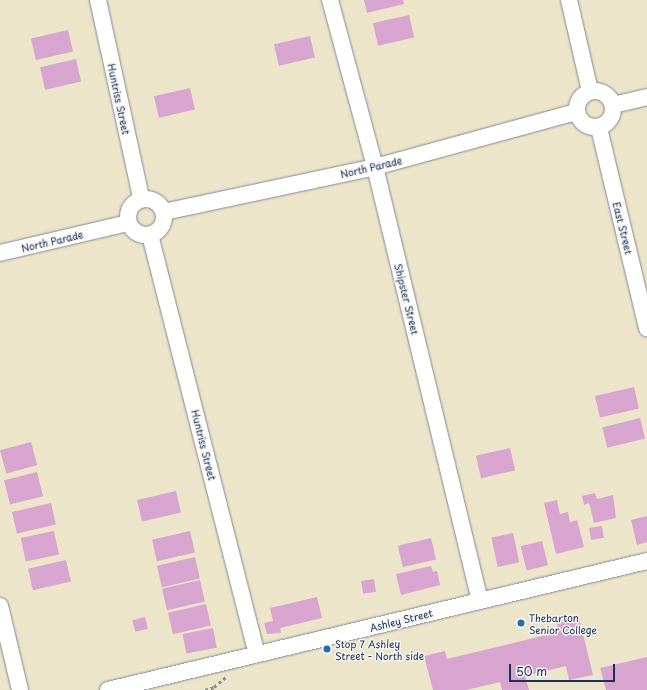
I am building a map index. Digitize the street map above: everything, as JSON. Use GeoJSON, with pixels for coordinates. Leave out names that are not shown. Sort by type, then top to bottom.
{"type":"FeatureCollection","features":[{"type":"Feature","properties":{"kind":"street","name":"Huntriss Street"},"geometry":{"type":"LineString","coordinates":[[98,0],[141,198]]}},
{"type":"Feature","properties":{"kind":"street","name":"Shipster Street"},"geometry":{"type":"LineString","coordinates":[[330,0],[375,167],[480,600]]}},
{"type":"Feature","properties":{"kind":"street"},"geometry":{"type":"LineString","coordinates":[[569,0],[590,91]]}},
{"type":"Feature","properties":{"kind":"street"},"geometry":{"type":"LineString","coordinates":[[590,91],[606,95],[613,105],[613,113],[608,122],[598,128],[582,124],[576,112],[582,96],[590,91]]}},
{"type":"Feature","properties":{"kind":"street"},"geometry":{"type":"LineString","coordinates":[[613,105],[647,97]]}},
{"type":"Feature","properties":{"kind":"street","name":"North Parade"},"geometry":{"type":"LineString","coordinates":[[164,212],[375,167],[576,112]]}},
{"type":"Feature","properties":{"kind":"street","name":"East Street"},"geometry":{"type":"LineString","coordinates":[[598,128],[647,328]]}},
{"type":"Feature","properties":{"kind":"street"},"geometry":{"type":"LineString","coordinates":[[141,198],[152,199],[160,205],[164,212],[160,229],[150,235],[143,235],[133,231],[128,223],[127,214],[132,203],[141,198]]}},
{"type":"Feature","properties":{"kind":"street","name":"North Parade"},"geometry":{"type":"LineString","coordinates":[[0,253],[128,223]]}},
{"type":"Feature","properties":{"kind":"street","name":"Huntriss Street"},"geometry":{"type":"LineString","coordinates":[[150,235],[257,654]]}},
{"type":"Feature","properties":{"kind":"street","name":"Ashley Street"},"geometry":{"type":"LineString","coordinates":[[108,690],[480,600],[647,562]]}},
{"type":"Feature","properties":{"kind":"street"},"geometry":{"type":"LineString","coordinates":[[0,606],[20,690]]}},
{"type":"Feature","properties":{"kind":"building"},"geometry":{"type":"Polygon","coordinates":[[[364,0],[403,0],[404,4],[367,13],[364,0]]]}},
{"type":"Feature","properties":{"kind":"building"},"geometry":{"type":"Polygon","coordinates":[[[409,15],[414,37],[378,46],[373,23],[409,15]]]}},
{"type":"Feature","properties":{"kind":"building"},"geometry":{"type":"Polygon","coordinates":[[[68,30],[73,51],[36,60],[31,39],[68,30]]]}},
{"type":"Feature","properties":{"kind":"building"},"geometry":{"type":"Polygon","coordinates":[[[310,36],[315,57],[279,66],[274,44],[310,36]]]}},
{"type":"Feature","properties":{"kind":"building"},"geometry":{"type":"Polygon","coordinates":[[[76,59],[81,81],[45,90],[40,67],[76,59]]]}},
{"type":"Feature","properties":{"kind":"building"},"geometry":{"type":"Polygon","coordinates":[[[190,88],[195,109],[159,118],[154,96],[190,88]]]}},
{"type":"Feature","properties":{"kind":"building"},"geometry":{"type":"Polygon","coordinates":[[[634,387],[639,408],[600,417],[595,396],[634,387]]]}},
{"type":"Feature","properties":{"kind":"building"},"geometry":{"type":"Polygon","coordinates":[[[640,418],[645,438],[607,448],[602,427],[640,418]]]}},
{"type":"Feature","properties":{"kind":"building"},"geometry":{"type":"Polygon","coordinates":[[[31,442],[37,465],[6,473],[0,450],[31,442]]]}},
{"type":"Feature","properties":{"kind":"building"},"geometry":{"type":"Polygon","coordinates":[[[510,448],[515,470],[481,478],[476,456],[510,448]]]}},
{"type":"Feature","properties":{"kind":"building"},"geometry":{"type":"Polygon","coordinates":[[[37,472],[43,496],[10,504],[4,480],[37,472]]]}},
{"type":"Feature","properties":{"kind":"building"},"geometry":{"type":"Polygon","coordinates":[[[176,491],[181,512],[142,521],[137,500],[176,491]]]}},
{"type":"Feature","properties":{"kind":"building"},"geometry":{"type":"Polygon","coordinates":[[[595,493],[597,499],[613,495],[616,518],[594,523],[589,503],[584,505],[582,496],[595,493]]]}},
{"type":"Feature","properties":{"kind":"building"},"geometry":{"type":"Polygon","coordinates":[[[557,500],[560,514],[568,512],[570,522],[577,520],[584,547],[556,554],[544,503],[557,500]]]}},
{"type":"Feature","properties":{"kind":"building"},"geometry":{"type":"Polygon","coordinates":[[[51,503],[56,524],[17,533],[12,512],[51,503]]]}},
{"type":"Feature","properties":{"kind":"building"},"geometry":{"type":"Polygon","coordinates":[[[647,516],[647,542],[637,545],[631,520],[647,516]]]}},
{"type":"Feature","properties":{"kind":"building"},"geometry":{"type":"Polygon","coordinates":[[[602,526],[604,538],[591,540],[589,528],[602,526]]]}},
{"type":"Feature","properties":{"kind":"building"},"geometry":{"type":"Polygon","coordinates":[[[54,531],[59,554],[26,562],[21,538],[54,531]]]}},
{"type":"Feature","properties":{"kind":"building"},"geometry":{"type":"Polygon","coordinates":[[[190,531],[195,552],[157,561],[152,540],[190,531]]]}},
{"type":"Feature","properties":{"kind":"building"},"geometry":{"type":"Polygon","coordinates":[[[513,533],[519,562],[498,567],[491,538],[513,533]]]}},
{"type":"Feature","properties":{"kind":"building"},"geometry":{"type":"Polygon","coordinates":[[[431,538],[436,559],[403,567],[398,546],[431,538]]]}},
{"type":"Feature","properties":{"kind":"building"},"geometry":{"type":"Polygon","coordinates":[[[542,541],[548,565],[527,571],[521,546],[542,541]]]}},
{"type":"Feature","properties":{"kind":"building"},"geometry":{"type":"Polygon","coordinates":[[[195,557],[200,578],[162,587],[157,566],[195,557]]]}},
{"type":"Feature","properties":{"kind":"building"},"geometry":{"type":"Polygon","coordinates":[[[66,560],[71,581],[33,590],[28,569],[66,560]]]}},
{"type":"Feature","properties":{"kind":"building"},"geometry":{"type":"Polygon","coordinates":[[[431,566],[433,572],[437,571],[440,585],[401,595],[396,574],[431,566]]]}},
{"type":"Feature","properties":{"kind":"building"},"geometry":{"type":"Polygon","coordinates":[[[374,579],[376,592],[363,594],[361,581],[374,579]]]}},
{"type":"Feature","properties":{"kind":"building"},"geometry":{"type":"Polygon","coordinates":[[[200,580],[205,601],[167,610],[162,589],[200,580]]]}},
{"type":"Feature","properties":{"kind":"building"},"geometry":{"type":"Polygon","coordinates":[[[317,597],[322,618],[280,628],[281,633],[267,634],[264,623],[273,621],[270,608],[317,597]]]}},
{"type":"Feature","properties":{"kind":"building"},"geometry":{"type":"Polygon","coordinates":[[[206,604],[211,625],[173,634],[168,613],[206,604]]]}},
{"type":"Feature","properties":{"kind":"building"},"geometry":{"type":"Polygon","coordinates":[[[145,617],[148,629],[135,632],[132,620],[145,617]]]}},
{"type":"Feature","properties":{"kind":"building"},"geometry":{"type":"Polygon","coordinates":[[[579,618],[593,675],[569,680],[566,666],[525,676],[529,690],[502,690],[500,682],[466,690],[433,690],[424,656],[445,651],[447,659],[559,632],[557,623],[579,618]]]}},
{"type":"Feature","properties":{"kind":"building"},"geometry":{"type":"Polygon","coordinates":[[[213,628],[217,648],[186,654],[183,634],[213,628]]]}},
{"type":"Feature","properties":{"kind":"building"},"geometry":{"type":"Polygon","coordinates":[[[647,657],[647,690],[606,690],[600,668],[647,657]]]}},
{"type":"Feature","properties":{"kind":"place","name":"Thebarton Senior College"},"geometry":{"type":"Point","coordinates":[521,623]}},
{"type":"Feature","properties":{"kind":"place","name":"Stop 7 Ashley Street - North side"},"geometry":{"type":"Point","coordinates":[327,649]}}]}
